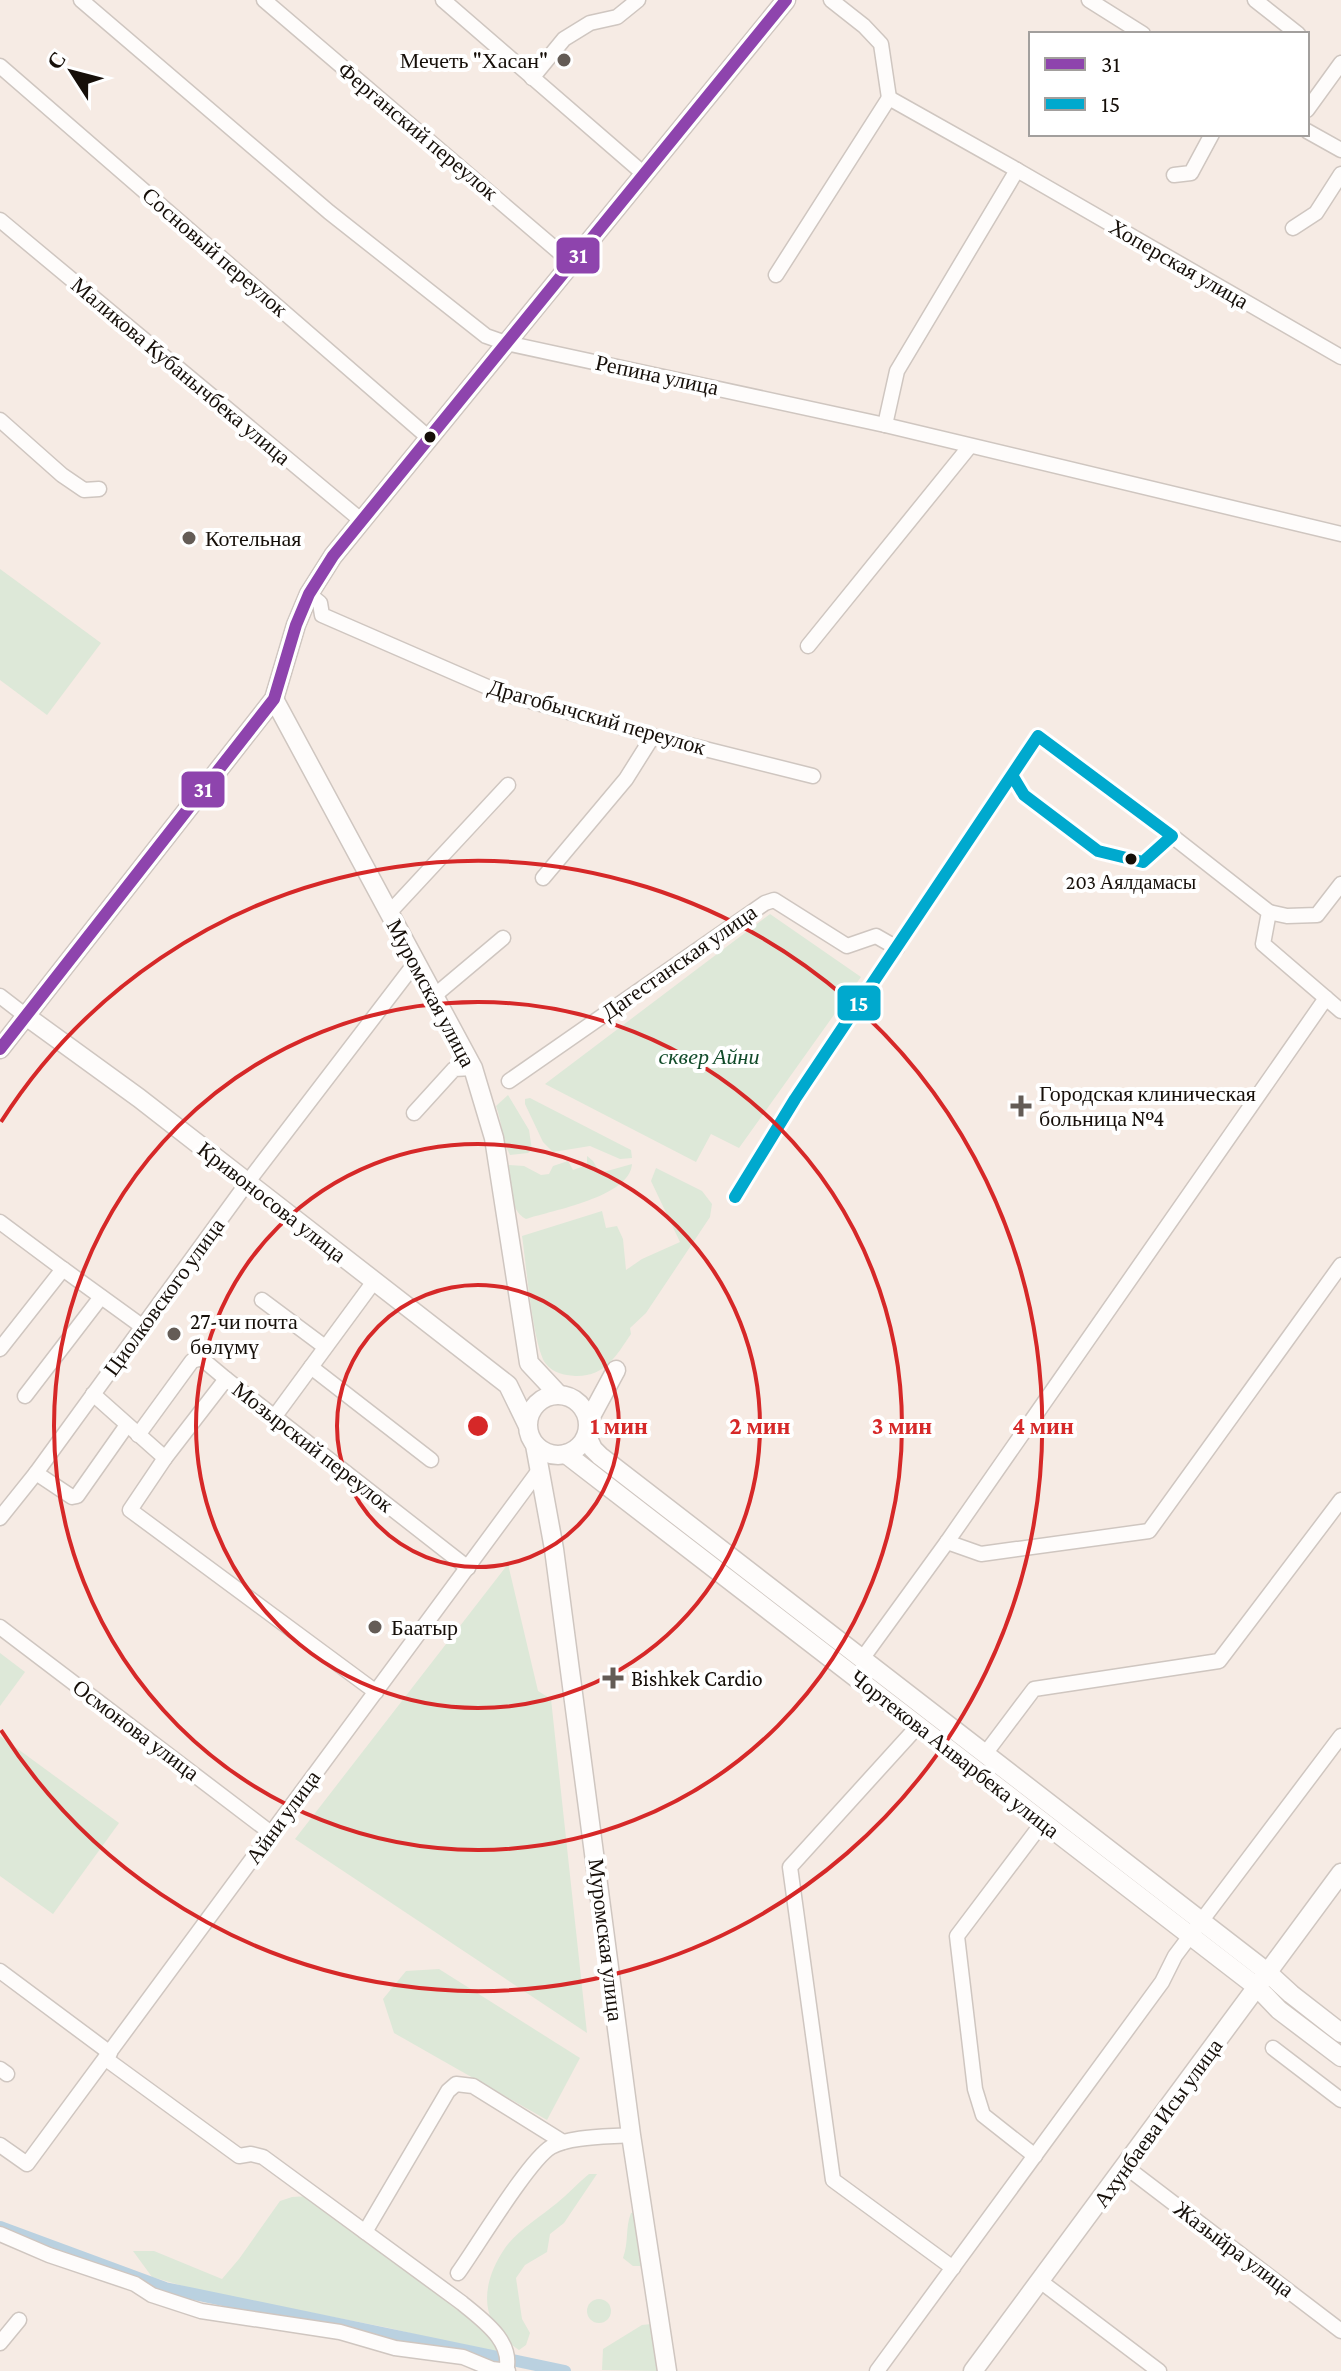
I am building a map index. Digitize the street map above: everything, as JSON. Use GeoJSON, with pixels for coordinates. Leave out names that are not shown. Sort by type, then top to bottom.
{"type":"FeatureCollection","features":[{"type":"Feature","properties":{"kind":"main road"},"geometry":{"type":"LineString","coordinates":[[0,1049],[274,699],[296,625],[309,594],[333,556],[786,0]]}},
{"type":"Feature","properties":{"kind":"main road","name":"Муромская улица"},"geometry":{"type":"LineString","coordinates":[[274,699],[473,1068],[494,1138],[529,1363]]}},
{"type":"Feature","properties":{"kind":"main road","name":"Кривоносова улица"},"geometry":{"type":"LineString","coordinates":[[26,1016],[139,1098],[508,1385],[527,1424]]}},
{"type":"Feature","properties":{"kind":"main road"},"geometry":{"type":"LineString","coordinates":[[508,1385],[522,1383],[528,1374],[529,1363]]}},
{"type":"Feature","properties":{"kind":"main road"},"geometry":{"type":"LineString","coordinates":[[529,1363],[564,1395],[582,1405],[588,1428]]}},
{"type":"Feature","properties":{"kind":"main road"},"geometry":{"type":"LineString","coordinates":[[616,1370],[577,1449],[564,1455],[545,1453],[535,1445],[527,1424],[530,1412],[547,1396],[564,1395],[593,1388],[616,1370]]}},
{"type":"Feature","properties":{"kind":"main road","name":"Чортекова Анварбека улица"},"geometry":{"type":"LineString","coordinates":[[588,1428],[593,1449],[600,1456],[985,1754],[1196,1929],[1262,1980],[1291,1994],[1341,2033]]}},
{"type":"Feature","properties":{"kind":"main road","name":"Муромская улица"},"geometry":{"type":"LineString","coordinates":[[535,1445],[548,1509],[631,2135],[667,2371]]}},
{"type":"Feature","properties":{"kind":"main road"},"geometry":{"type":"LineString","coordinates":[[548,1509],[550,1491],[564,1455]]}},
{"type":"Feature","properties":{"kind":"main road","name":"Чортекова Анварбека улица"},"geometry":{"type":"LineString","coordinates":[[564,1455],[1043,1822],[1196,1929]]}},
{"type":"Feature","properties":{"kind":"main road","name":"Ахунбаева Исы улица"},"geometry":{"type":"LineString","coordinates":[[973,2371],[1341,1873]]}},
{"type":"Feature","properties":{"kind":"main road","name":"Чортекова Анварбека улица"},"geometry":{"type":"LineString","coordinates":[[1262,1980],[1279,2010],[1341,2057]]}},
{"type":"Feature","properties":{"kind":"street","name":"Репина улица"},"geometry":{"type":"LineString","coordinates":[[81,0],[329,212],[486,336],[506,343],[885,425],[1341,534]]}},
{"type":"Feature","properties":{"kind":"street","name":"Ферганский переулок"},"geometry":{"type":"LineString","coordinates":[[264,0],[572,263]]}},
{"type":"Feature","properties":{"kind":"street"},"geometry":{"type":"LineString","coordinates":[[443,0],[644,174]]}},
{"type":"Feature","properties":{"kind":"street"},"geometry":{"type":"LineString","coordinates":[[532,78],[564,39],[590,23],[617,17],[638,0]]}},
{"type":"Feature","properties":{"kind":"street"},"geometry":{"type":"LineString","coordinates":[[776,275],[889,98],[881,44],[831,0]]}},
{"type":"Feature","properties":{"kind":"street"},"geometry":{"type":"LineString","coordinates":[[1089,0],[1140,32]]}},
{"type":"Feature","properties":{"kind":"street"},"geometry":{"type":"LineString","coordinates":[[1255,0],[1295,32]]}},
{"type":"Feature","properties":{"kind":"street"},"geometry":{"type":"LineString","coordinates":[[1309,107],[1341,63]]}},
{"type":"Feature","properties":{"kind":"street","name":"Сосновый переулок"},"geometry":{"type":"LineString","coordinates":[[0,66],[429,438]]}},
{"type":"Feature","properties":{"kind":"street","name":"Хоперская улица"},"geometry":{"type":"LineString","coordinates":[[889,98],[1341,357]]}},
{"type":"Feature","properties":{"kind":"street"},"geometry":{"type":"LineString","coordinates":[[1309,132],[1341,150]]}},
{"type":"Feature","properties":{"kind":"street"},"geometry":{"type":"LineString","coordinates":[[1174,175],[1191,173],[1211,136]]}},
{"type":"Feature","properties":{"kind":"street"},"geometry":{"type":"LineString","coordinates":[[885,425],[897,371],[1017,170]]}},
{"type":"Feature","properties":{"kind":"street"},"geometry":{"type":"LineString","coordinates":[[1293,228],[1316,213],[1341,174]]}},
{"type":"Feature","properties":{"kind":"street","name":"Маликова Кубанычбека улица"},"geometry":{"type":"LineString","coordinates":[[0,220],[362,521]]}},
{"type":"Feature","properties":{"kind":"street"},"geometry":{"type":"LineString","coordinates":[[0,420],[62,475],[84,490],[99,489]]}},
{"type":"Feature","properties":{"kind":"street"},"geometry":{"type":"LineString","coordinates":[[808,646],[970,446]]}},
{"type":"Feature","properties":{"kind":"street","name":"Драгобычский переулок"},"geometry":{"type":"LineString","coordinates":[[309,594],[320,603],[322,615],[499,692],[653,736],[813,776]]}},
{"type":"Feature","properties":{"kind":"street"},"geometry":{"type":"LineString","coordinates":[[543,878],[626,779],[653,736]]}},
{"type":"Feature","properties":{"kind":"street"},"geometry":{"type":"LineString","coordinates":[[735,1197],[795,1099],[1038,736],[1269,912],[1287,916],[1317,915],[1341,884]]}},
{"type":"Feature","properties":{"kind":"street"},"geometry":{"type":"LineString","coordinates":[[1012,775],[1024,795],[1098,851],[1143,862],[1172,836]]}},
{"type":"Feature","properties":{"kind":"street"},"geometry":{"type":"LineString","coordinates":[[389,913],[508,785]]}},
{"type":"Feature","properties":{"kind":"street","name":"Дагестанская улица"},"geometry":{"type":"LineString","coordinates":[[509,1081],[765,903],[774,900],[847,946],[876,936],[897,948]]}},
{"type":"Feature","properties":{"kind":"street"},"geometry":{"type":"LineString","coordinates":[[1269,912],[1263,944],[1341,1011]]}},
{"type":"Feature","properties":{"kind":"street"},"geometry":{"type":"LineString","coordinates":[[434,996],[503,938]]}},
{"type":"Feature","properties":{"kind":"street","name":"Циолковского улица"},"geometry":{"type":"LineString","coordinates":[[0,1518],[247,1183],[416,962]]}},
{"type":"Feature","properties":{"kind":"street","name":"Кривоносова улица"},"geometry":{"type":"LineString","coordinates":[[0,996],[26,1016]]}},
{"type":"Feature","properties":{"kind":"street"},"geometry":{"type":"LineString","coordinates":[[862,1659],[1326,998]]}},
{"type":"Feature","properties":{"kind":"street"},"geometry":{"type":"LineString","coordinates":[[414,1113],[454,1069],[473,1068]]}},
{"type":"Feature","properties":{"kind":"street"},"geometry":{"type":"LineString","coordinates":[[0,1222],[143,1327]]}},
{"type":"Feature","properties":{"kind":"street"},"geometry":{"type":"LineString","coordinates":[[947,1542],[981,1554],[1149,1531],[1341,1265]]}},
{"type":"Feature","properties":{"kind":"street"},"geometry":{"type":"LineString","coordinates":[[0,1349],[63,1269]]}},
{"type":"Feature","properties":{"kind":"street"},"geometry":{"type":"LineString","coordinates":[[275,1416],[375,1280]]}},
{"type":"Feature","properties":{"kind":"street"},"geometry":{"type":"LineString","coordinates":[[25,1396],[101,1297]]}},
{"type":"Feature","properties":{"kind":"street"},"geometry":{"type":"LineString","coordinates":[[262,1300],[325,1347]]}},
{"type":"Feature","properties":{"kind":"street"},"geometry":{"type":"LineString","coordinates":[[36,1473],[72,1497],[77,1496],[192,1361],[201,1358],[226,1379]]}},
{"type":"Feature","properties":{"kind":"street"},"geometry":{"type":"LineString","coordinates":[[311,1367],[431,1460]]}},
{"type":"Feature","properties":{"kind":"street","name":"Мозырский переулок"},"geometry":{"type":"LineString","coordinates":[[376,1692],[130,1510],[165,1458],[226,1379],[468,1568]]}},
{"type":"Feature","properties":{"kind":"street"},"geometry":{"type":"LineString","coordinates":[[93,1394],[165,1458]]}},
{"type":"Feature","properties":{"kind":"street","name":"Айни улица"},"geometry":{"type":"LineString","coordinates":[[0,2145],[27,2164],[540,1469]]}},
{"type":"Feature","properties":{"kind":"street"},"geometry":{"type":"LineString","coordinates":[[985,1754],[1034,1689],[1219,1661],[1341,1500]]}},
{"type":"Feature","properties":{"kind":"street","name":"Осмонова улица"},"geometry":{"type":"LineString","coordinates":[[0,1627],[271,1833]]}},
{"type":"Feature","properties":{"kind":"street"},"geometry":{"type":"LineString","coordinates":[[918,1726],[790,1867],[833,2180],[953,2268]]}},
{"type":"Feature","properties":{"kind":"street"},"geometry":{"type":"LineString","coordinates":[[877,2371],[1162,1982],[1175,1956],[1341,1736]]}},
{"type":"Feature","properties":{"kind":"street"},"geometry":{"type":"LineString","coordinates":[[1035,2156],[983,2115],[975,2089],[957,1936],[1043,1822]]}},
{"type":"Feature","properties":{"kind":"street"},"geometry":{"type":"LineString","coordinates":[[0,1971],[239,2156],[251,2154],[263,2157],[489,2325],[502,2367]]}},
{"type":"Feature","properties":{"kind":"street"},"geometry":{"type":"LineString","coordinates":[[1273,2048],[1341,2100]]}},
{"type":"Feature","properties":{"kind":"street"},"geometry":{"type":"LineString","coordinates":[[365,2232],[448,2091],[456,2084],[473,2086],[563,2142]]}},
{"type":"Feature","properties":{"kind":"street"},"geometry":{"type":"LineString","coordinates":[[458,2273],[549,2148],[563,2142],[631,2135]]}},
{"type":"Feature","properties":{"kind":"street","name":"Жазыйра улица"},"geometry":{"type":"LineString","coordinates":[[1126,2167],[1341,2331]]}},
{"type":"Feature","properties":{"kind":"street"},"geometry":{"type":"LineString","coordinates":[[0,2234],[49,2255],[135,2284],[152,2295],[201,2311],[340,2332],[395,2348],[463,2357],[502,2367]]}},
{"type":"Feature","properties":{"kind":"street"},"geometry":{"type":"LineString","coordinates":[[1040,2281],[1159,2371]]}},
{"type":"Feature","properties":{"kind":"street"},"geometry":{"type":"LineString","coordinates":[[0,2343],[19,2320]]}},
{"type":"Feature","properties":{"kind":"green space"},"geometry":{"type":"Polygon","coordinates":[[[0,569],[101,643],[47,715],[0,680],[0,569]]]}},
{"type":"Feature","properties":{"kind":"green space","name":"сквер Айни"},"geometry":{"type":"Polygon","coordinates":[[[770,914],[861,977],[739,1148],[711,1134],[696,1162],[545,1084],[770,914]]]}},
{"type":"Feature","properties":{"kind":"green space"},"geometry":{"type":"Polygon","coordinates":[[[508,1095],[529,1130],[532,1150],[528,1153],[510,1155],[505,1143],[496,1106],[508,1095]]]}},
{"type":"Feature","properties":{"kind":"green space"},"geometry":{"type":"Polygon","coordinates":[[[530,1098],[631,1150],[632,1158],[620,1159],[590,1146],[553,1152],[543,1142],[525,1104],[525,1099],[530,1098]]]}},
{"type":"Feature","properties":{"kind":"green space"},"geometry":{"type":"Polygon","coordinates":[[[587,1156],[600,1173],[632,1164],[628,1175],[605,1194],[526,1219],[520,1215],[512,1195],[509,1165],[524,1166],[541,1175],[549,1174],[553,1166],[568,1161],[573,1170],[587,1165],[587,1156]]]}},
{"type":"Feature","properties":{"kind":"green space"},"geometry":{"type":"Polygon","coordinates":[[[656,1168],[702,1191],[712,1204],[710,1217],[646,1313],[630,1328],[631,1334],[609,1364],[585,1375],[571,1376],[555,1371],[546,1364],[537,1341],[522,1236],[602,1211],[606,1228],[617,1226],[623,1239],[626,1270],[642,1259],[680,1242],[651,1181],[656,1168]]]}},
{"type":"Feature","properties":{"kind":"green space"},"geometry":{"type":"Polygon","coordinates":[[[508,1564],[538,1691],[551,1699],[587,2033],[295,1839],[508,1564]]]}},
{"type":"Feature","properties":{"kind":"green space"},"geometry":{"type":"Polygon","coordinates":[[[0,1653],[25,1672],[0,1706],[0,1653]]]}},
{"type":"Feature","properties":{"kind":"green space"},"geometry":{"type":"Polygon","coordinates":[[[0,1736],[119,1823],[53,1914],[0,1876],[0,1736]]]}},
{"type":"Feature","properties":{"kind":"green space"},"geometry":{"type":"Polygon","coordinates":[[[439,1969],[580,2058],[547,2120],[394,2033],[383,1999],[406,1971],[439,1969]]]}},
{"type":"Feature","properties":{"kind":"green space"},"geometry":{"type":"Polygon","coordinates":[[[589,2174],[597,2174],[564,2223],[550,2234],[547,2252],[525,2265],[516,2278],[522,2319],[530,2333],[526,2345],[519,2350],[506,2340],[490,2316],[487,2303],[491,2276],[510,2241],[589,2174]]]}},
{"type":"Feature","properties":{"kind":"green space"},"geometry":{"type":"Polygon","coordinates":[[[309,2196],[344,2225],[386,2251],[478,2321],[504,2356],[389,2328],[200,2291],[152,2277],[133,2251],[154,2251],[222,2279],[280,2201],[309,2196]]]}},
{"type":"Feature","properties":{"kind":"green space"},"geometry":{"type":"Polygon","coordinates":[[[637,2212],[644,2266],[633,2266],[623,2258],[629,2219],[631,2213],[637,2212]]]}},
{"type":"Feature","properties":{"kind":"green space"},"geometry":{"type":"Polygon","coordinates":[[[599,2299],[608,2302],[611,2311],[608,2320],[599,2323],[590,2320],[587,2311],[590,2302],[599,2299]]]}},
{"type":"Feature","properties":{"kind":"green space"},"geometry":{"type":"Polygon","coordinates":[[[651,2324],[657,2371],[602,2370],[603,2349],[642,2325],[651,2324]]]}},
{"type":"Feature","properties":{"kind":"waterway"},"geometry":{"type":"LineString","coordinates":[[0,2227],[165,2288],[565,2371]]}},
{"type":"Feature","properties":{"kind":"transit line","name":"31"},"geometry":{"type":"LineString","coordinates":[[0,1049],[274,699],[296,625],[309,594],[333,556],[786,0]]}},
{"type":"Feature","properties":{"kind":"transit line","name":"15"},"geometry":{"type":"LineString","coordinates":[[735,1197],[795,1099],[1038,736],[1172,836],[1143,862],[1098,851],[1024,795],[1012,775]]}},
{"type":"Feature","properties":{"kind":"place","name":"Мечеть \"Хасан\""},"geometry":{"type":"Point","coordinates":[564,60]}},
{"type":"Feature","properties":{"kind":"place","name":"Котельная"},"geometry":{"type":"Point","coordinates":[189,538]}},
{"type":"Feature","properties":{"kind":"place","name":"203 Аялдамасы"},"geometry":{"type":"Point","coordinates":[1131,859]}},
{"type":"Feature","properties":{"kind":"place","name":"Городская клиническая больница №4"},"geometry":{"type":"Point","coordinates":[1021,1106]}},
{"type":"Feature","properties":{"kind":"place","name":"27-чи почта бөлүмү"},"geometry":{"type":"Point","coordinates":[174,1334]}},
{"type":"Feature","properties":{"kind":"place","name":"Баатыр"},"geometry":{"type":"Point","coordinates":[375,1627]}},
{"type":"Feature","properties":{"kind":"place","name":"Bishkek Cardio"},"geometry":{"type":"Point","coordinates":[613,1678]}}]}
